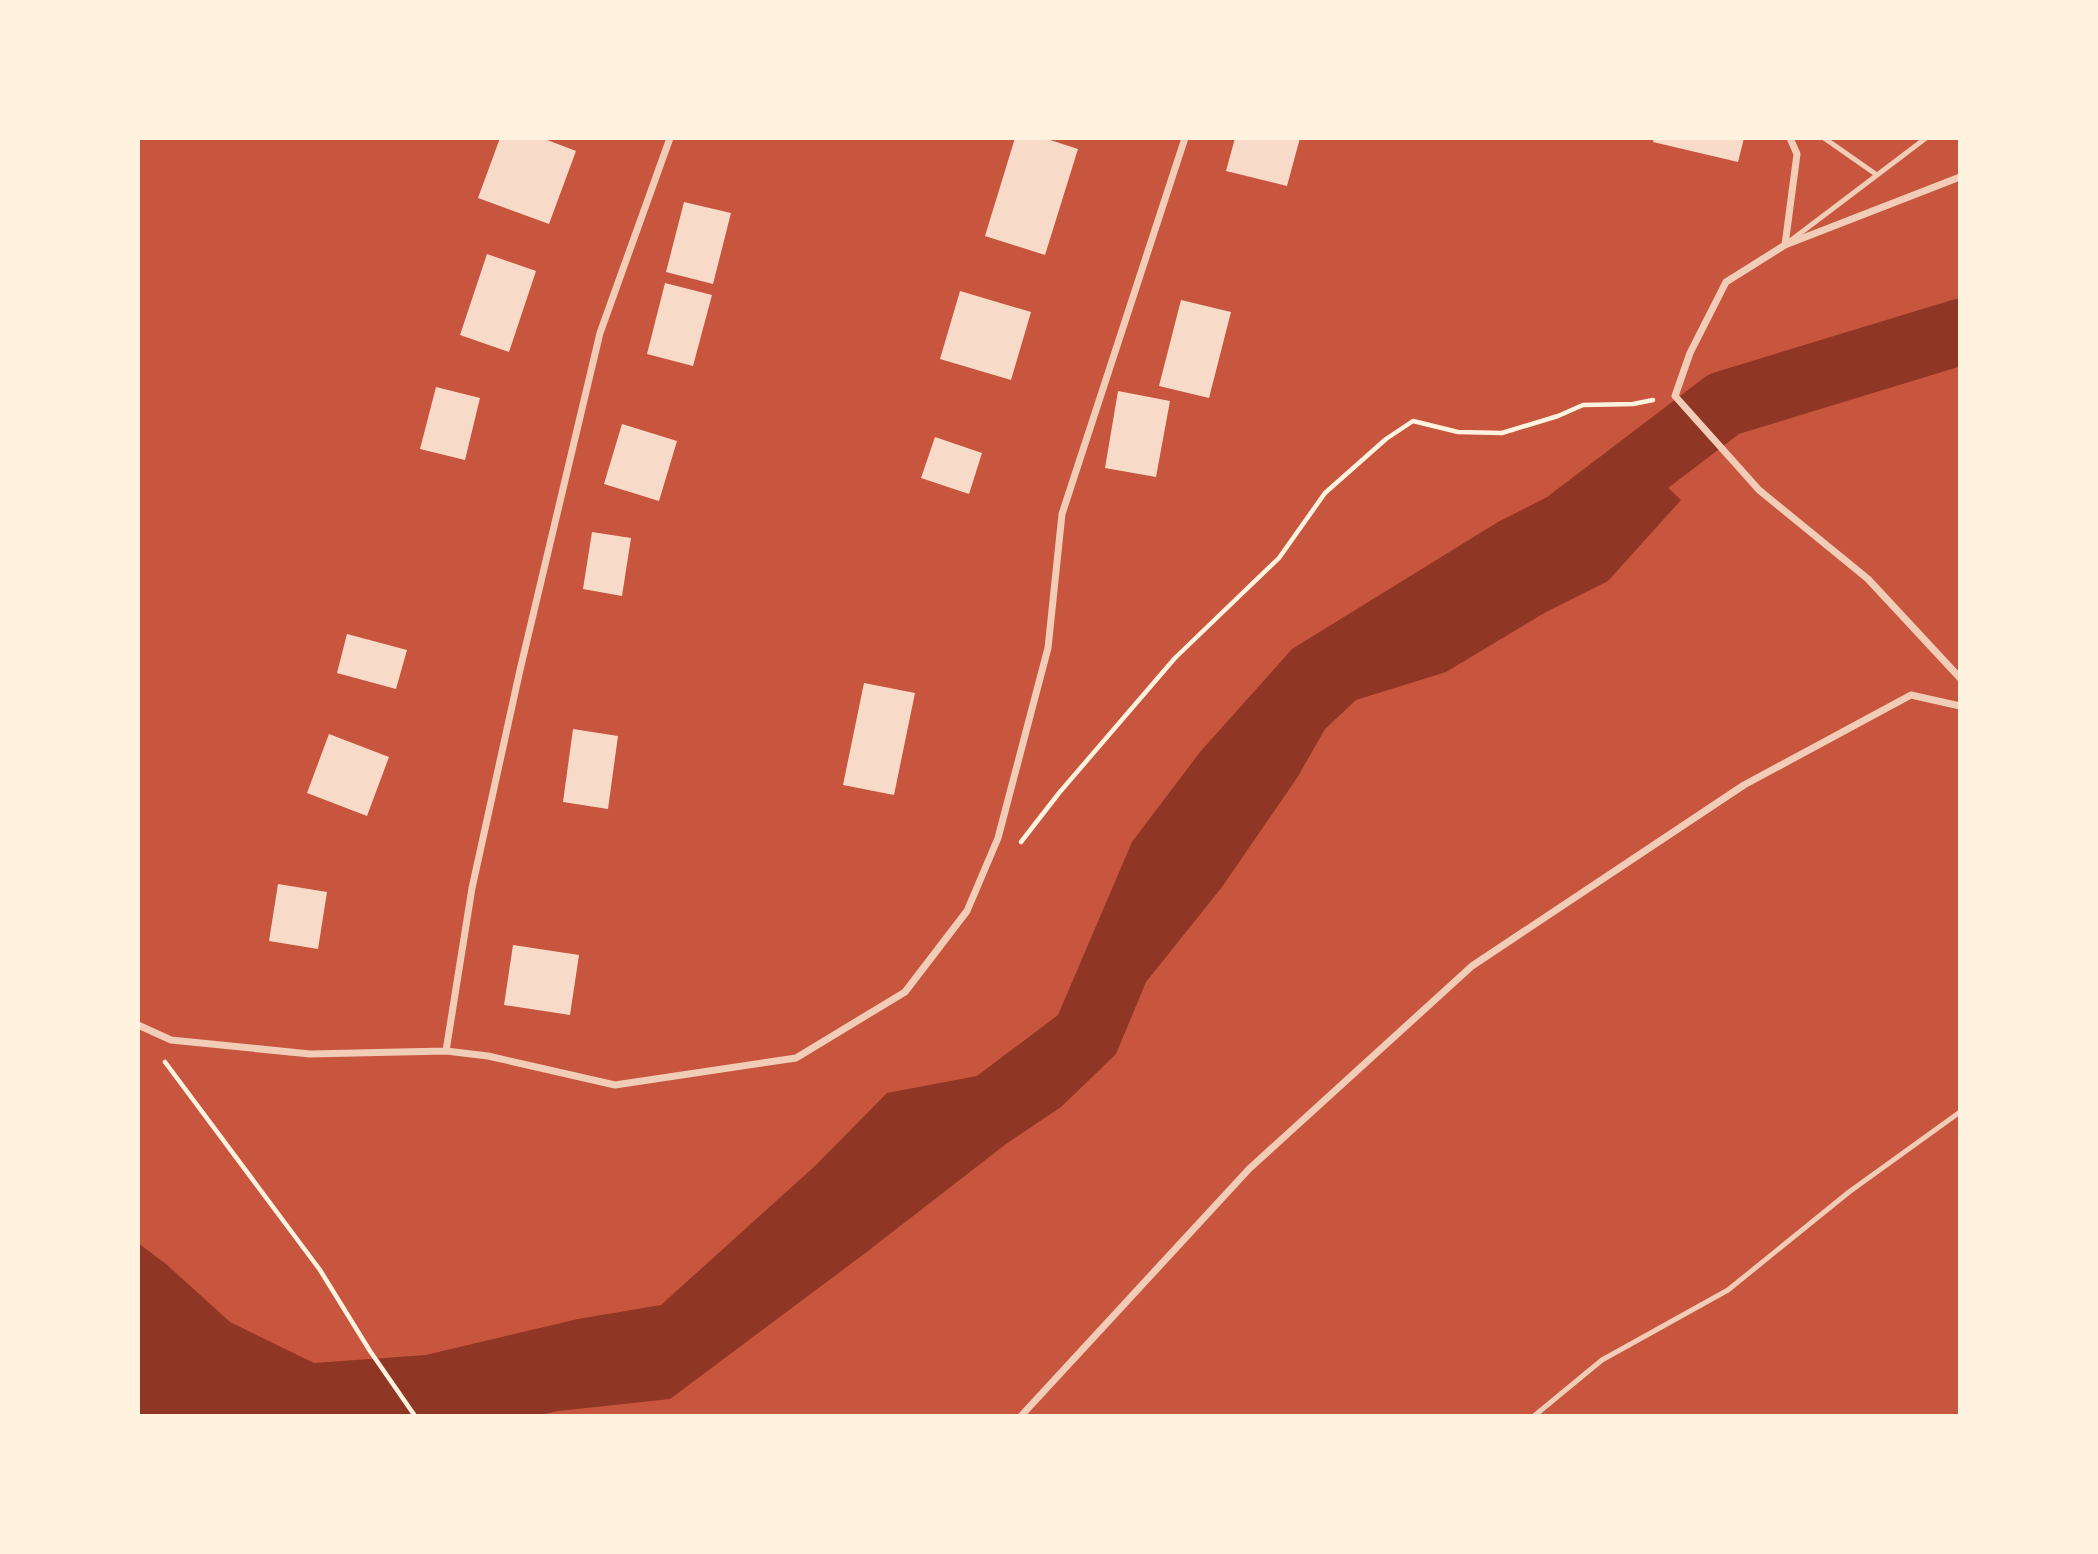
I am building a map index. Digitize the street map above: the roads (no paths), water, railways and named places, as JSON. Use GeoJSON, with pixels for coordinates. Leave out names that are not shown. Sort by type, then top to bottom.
{"type":"FeatureCollection","features":[{"type":"Feature","properties":{"kind":"street"},"geometry":{"type":"LineString","coordinates":[[446,1051],[472,888],[520,670],[600,333],[670,138]]}},
{"type":"Feature","properties":{"kind":"street"},"geometry":{"type":"LineString","coordinates":[[138,1026],[171,1040],[310,1054],[446,1051],[488,1056],[615,1085],[796,1058],[905,992],[967,911],[998,838],[1048,648],[1062,514],[1185,138]]}},
{"type":"Feature","properties":{"kind":"street"},"geometry":{"type":"LineString","coordinates":[[1785,245],[1797,154],[1790,138]]}},
{"type":"Feature","properties":{"kind":"street"},"geometry":{"type":"LineString","coordinates":[[1960,177],[1785,245],[1726,282],[1690,353],[1675,396],[1759,490],[1868,579],[1960,678]]}},
{"type":"Feature","properties":{"kind":"street"},"geometry":{"type":"LineString","coordinates":[[1021,1416],[1249,1169],[1472,966],[1744,785],[1911,695],[1960,706]]}},
{"type":"Feature","properties":{"kind":"lane"},"geometry":{"type":"LineString","coordinates":[[1824,138],[1877,174]]}},
{"type":"Feature","properties":{"kind":"lane"},"geometry":{"type":"LineString","coordinates":[[1785,245],[1926,138]]}},
{"type":"Feature","properties":{"kind":"lane"},"geometry":{"type":"LineString","coordinates":[[1534,1416],[1602,1360],[1728,1290],[1849,1192],[1960,1112]]}},
{"type":"Feature","properties":{"kind":"waterway"},"geometry":{"type":"LineString","coordinates":[[1570,521],[1724,404],[1960,332]]}}]}
